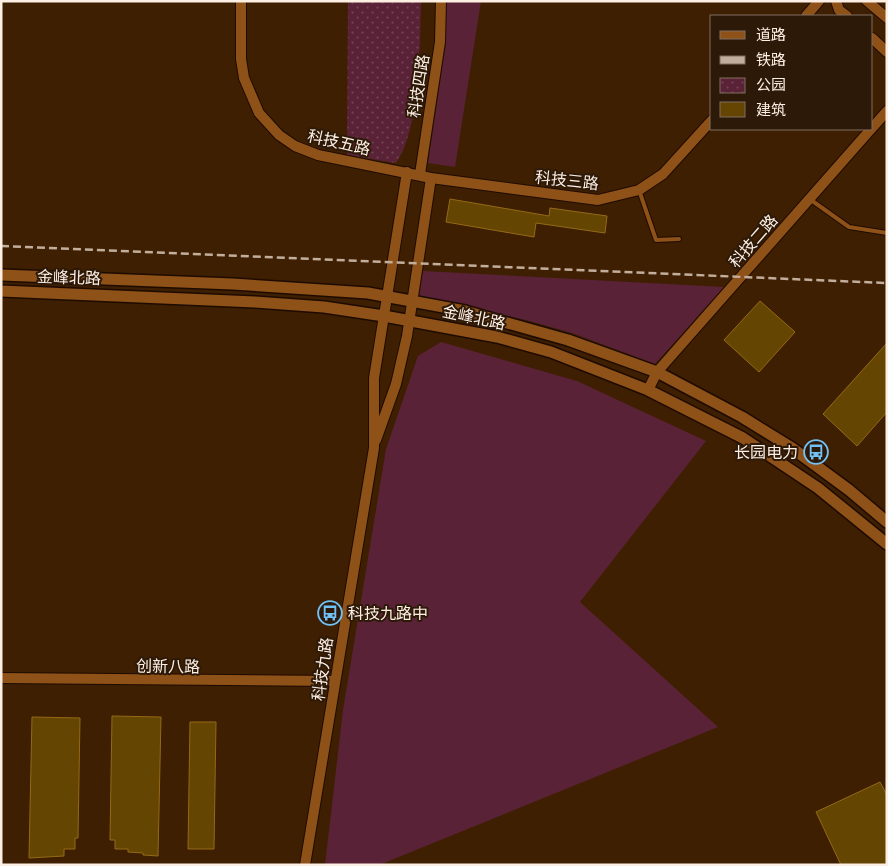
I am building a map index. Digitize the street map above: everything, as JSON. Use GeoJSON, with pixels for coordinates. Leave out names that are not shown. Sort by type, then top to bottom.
{"type":"FeatureCollection","features":[{"type":"Feature","properties":{"kind":"main road","name":"金峰北路"},"geometry":{"type":"LineString","coordinates":[[1,275],[234,284],[386,295],[465,312],[568,340],[657,372],[742,417],[792,448],[849,490],[887,522]]}},
{"type":"Feature","properties":{"kind":"main road","name":"金峰北路"},"geometry":{"type":"LineString","coordinates":[[1,291],[255,302],[324,307],[384,316],[497,338],[551,352],[648,390],[712,421],[768,454],[818,488],[887,544]]}},
{"type":"Feature","properties":{"kind":"street","name":"科技五路"},"geometry":{"type":"LineString","coordinates":[[241,1],[241,59],[244,78],[259,113],[279,135],[295,146],[318,155],[420,174]]}},
{"type":"Feature","properties":{"kind":"street","name":"科技四路"},"geometry":{"type":"LineString","coordinates":[[420,174],[440,42],[441,1]]}},
{"type":"Feature","properties":{"kind":"street"},"geometry":{"type":"LineString","coordinates":[[807,15],[819,1]]}},
{"type":"Feature","properties":{"kind":"street"},"geometry":{"type":"LineString","coordinates":[[836,1],[839,10],[845,15]]}},
{"type":"Feature","properties":{"kind":"street"},"geometry":{"type":"LineString","coordinates":[[867,1],[887,18]]}},
{"type":"Feature","properties":{"kind":"street"},"geometry":{"type":"LineString","coordinates":[[873,39],[887,52]]}},
{"type":"Feature","properties":{"kind":"street","name":"科技二路"},"geometry":{"type":"LineString","coordinates":[[873,127],[887,111]]}},
{"type":"Feature","properties":{"kind":"street","name":"科技三路"},"geometry":{"type":"LineString","coordinates":[[420,174],[432,178],[598,200],[638,190],[663,174],[710,122]]}},
{"type":"Feature","properties":{"kind":"street","name":"科技二路"},"geometry":{"type":"LineString","coordinates":[[648,390],[657,372],[870,130]]}},
{"type":"Feature","properties":{"kind":"street"},"geometry":{"type":"LineString","coordinates":[[384,316],[407,172]]}},
{"type":"Feature","properties":{"kind":"street"},"geometry":{"type":"LineString","coordinates":[[409,321],[432,178]]}},
{"type":"Feature","properties":{"kind":"street","name":"科技九路"},"geometry":{"type":"LineString","coordinates":[[374,448],[374,378],[384,316]]}},
{"type":"Feature","properties":{"kind":"street","name":"科技九路"},"geometry":{"type":"LineString","coordinates":[[305,865],[374,448],[396,384],[409,321]]}},
{"type":"Feature","properties":{"kind":"street","name":"创新八路"},"geometry":{"type":"LineString","coordinates":[[1,678],[334,681]]}},
{"type":"Feature","properties":{"kind":"lane"},"geometry":{"type":"LineString","coordinates":[[638,190],[656,240],[679,239]]}},
{"type":"Feature","properties":{"kind":"lane"},"geometry":{"type":"LineString","coordinates":[[810,199],[821,209],[849,227],[887,233]]}},
{"type":"Feature","properties":{"kind":"green space"},"geometry":{"type":"Polygon","coordinates":[[[348,1],[421,1],[419,61],[414,108],[410,130],[404,148],[396,163],[347,155],[348,1]]]}},
{"type":"Feature","properties":{"kind":"green space"},"geometry":{"type":"Polygon","coordinates":[[[446,1],[481,1],[455,167],[428,163],[446,42],[446,1]]]}},
{"type":"Feature","properties":{"kind":"green space"},"geometry":{"type":"Polygon","coordinates":[[[423,271],[724,287],[655,364],[572,333],[526,320],[419,297],[423,271]]]}},
{"type":"Feature","properties":{"kind":"green space"},"geometry":{"type":"Polygon","coordinates":[[[441,342],[577,381],[706,441],[580,602],[718,727],[379,865],[325,865],[343,710],[386,449],[418,356],[441,342]]]}},
{"type":"Feature","properties":{"kind":"building"},"geometry":{"type":"Polygon","coordinates":[[[450,199],[549,216],[550,208],[607,216],[605,233],[536,223],[534,237],[446,222],[450,199]]]}},
{"type":"Feature","properties":{"kind":"building"},"geometry":{"type":"Polygon","coordinates":[[[760,301],[795,332],[759,372],[724,340],[760,301]]]}},
{"type":"Feature","properties":{"kind":"building"},"geometry":{"type":"Polygon","coordinates":[[[887,343],[887,412],[857,446],[823,414],[887,343]]]}},
{"type":"Feature","properties":{"kind":"building"},"geometry":{"type":"Polygon","coordinates":[[[112,716],[161,717],[158,856],[128,852],[128,849],[115,849],[115,840],[110,840],[112,716]]]}},
{"type":"Feature","properties":{"kind":"building"},"geometry":{"type":"Polygon","coordinates":[[[32,717],[80,718],[78,838],[75,838],[75,849],[64,849],[64,856],[29,858],[32,717]]]}},
{"type":"Feature","properties":{"kind":"building"},"geometry":{"type":"Polygon","coordinates":[[[190,722],[216,722],[214,849],[188,849],[190,722]]]}},
{"type":"Feature","properties":{"kind":"building"},"geometry":{"type":"Polygon","coordinates":[[[880,782],[887,795],[887,865],[841,865],[816,812],[880,782]]]}},
{"type":"Feature","properties":{"kind":"railway"},"geometry":{"type":"LineString","coordinates":[[1,246],[887,283]]}},
{"type":"Feature","properties":{"kind":"place","name":"长园电力"},"geometry":{"type":"Point","coordinates":[816,452]}},
{"type":"Feature","properties":{"kind":"place","name":"科技九路中"},"geometry":{"type":"Point","coordinates":[330,613]}}]}
